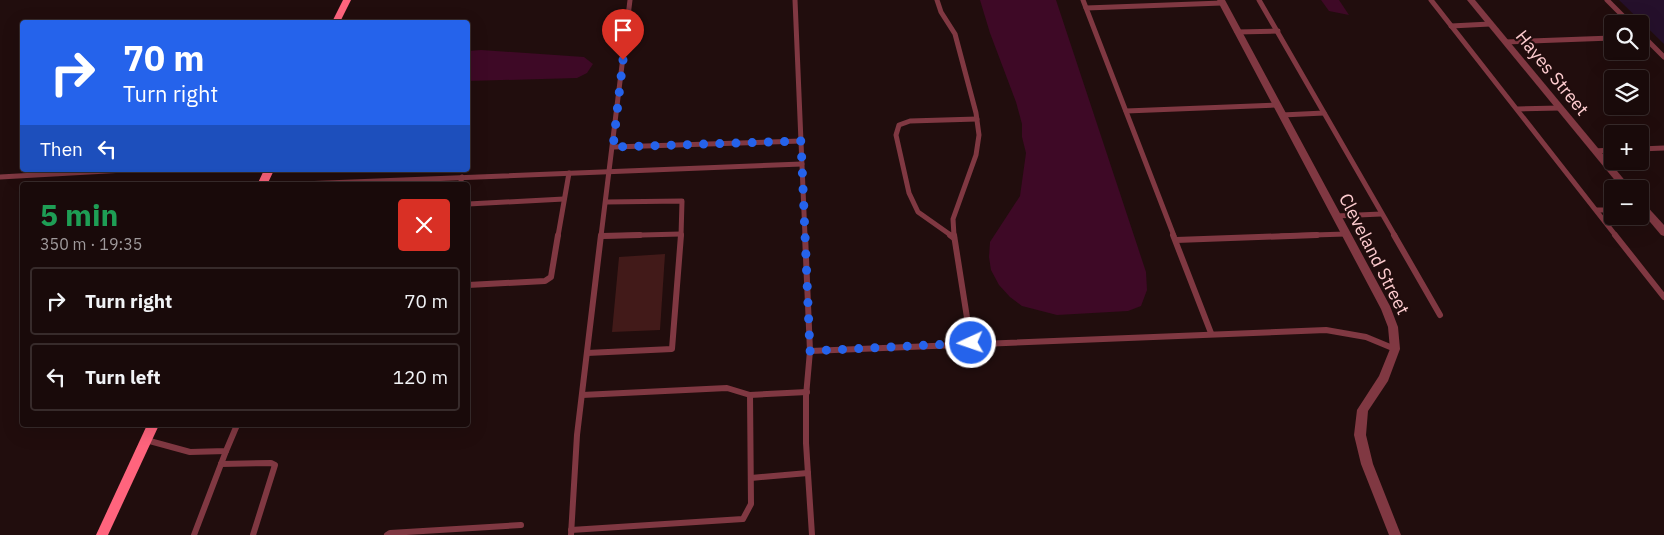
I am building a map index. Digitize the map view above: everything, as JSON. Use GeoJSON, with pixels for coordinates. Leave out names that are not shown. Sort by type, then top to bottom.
{"type":"FeatureCollection","features":[{"type":"Feature","properties":{"kind":"main road"},"geometry":{"type":"LineString","coordinates":[[337,20],[347,0]]}},
{"type":"Feature","properties":{"kind":"main road"},"geometry":{"type":"LineString","coordinates":[[102,535],[152,427]]}},
{"type":"Feature","properties":{"kind":"street","name":"Hayes Street"},"geometry":{"type":"LineString","coordinates":[[1472,0],[1619,180]]}},
{"type":"Feature","properties":{"kind":"street","name":"Cleveland Street"},"geometry":{"type":"LineString","coordinates":[[1222,2],[1386,309],[1393,328],[1395,348],[1384,378],[1363,410],[1360,435],[1367,464],[1396,535]]}},
{"type":"Feature","properties":{"kind":"street"},"geometry":{"type":"LineString","coordinates":[[1649,216],[1664,232]]}},
{"type":"Feature","properties":{"kind":"lane"},"geometry":{"type":"LineString","coordinates":[[630,0],[577,435],[571,532],[743,519],[751,504],[750,395]]}},
{"type":"Feature","properties":{"kind":"lane"},"geometry":{"type":"LineString","coordinates":[[795,0],[810,351],[807,392],[808,473],[812,535]]}},
{"type":"Feature","properties":{"kind":"lane"},"geometry":{"type":"LineString","coordinates":[[938,0],[941,12],[955,34],[977,119],[979,135],[976,155],[953,219],[954,238],[971,343]]}},
{"type":"Feature","properties":{"kind":"lane"},"geometry":{"type":"LineString","coordinates":[[1083,0],[1211,333]]}},
{"type":"Feature","properties":{"kind":"lane"},"geometry":{"type":"LineString","coordinates":[[1259,0],[1440,315]]}},
{"type":"Feature","properties":{"kind":"lane"},"geometry":{"type":"LineString","coordinates":[[1432,0],[1664,297]]}},
{"type":"Feature","properties":{"kind":"lane"},"geometry":{"type":"LineString","coordinates":[[1607,0],[1622,15]]}},
{"type":"Feature","properties":{"kind":"lane"},"geometry":{"type":"LineString","coordinates":[[1086,8],[1222,2]]}},
{"type":"Feature","properties":{"kind":"lane"},"geometry":{"type":"LineString","coordinates":[[1451,26],[1490,24]]}},
{"type":"Feature","properties":{"kind":"lane"},"geometry":{"type":"LineString","coordinates":[[1237,32],[1278,31]]}},
{"type":"Feature","properties":{"kind":"lane"},"geometry":{"type":"LineString","coordinates":[[1505,42],[1604,38]]}},
{"type":"Feature","properties":{"kind":"lane"},"geometry":{"type":"LineString","coordinates":[[1649,43],[1664,57]]}},
{"type":"Feature","properties":{"kind":"lane"},"geometry":{"type":"LineString","coordinates":[[1126,111],[1276,105]]}},
{"type":"Feature","properties":{"kind":"lane"},"geometry":{"type":"LineString","coordinates":[[1518,109],[1560,108]]}},
{"type":"Feature","properties":{"kind":"lane"},"geometry":{"type":"LineString","coordinates":[[1282,114],[1324,113]]}},
{"type":"Feature","properties":{"kind":"lane"},"geometry":{"type":"LineString","coordinates":[[954,238],[918,212],[909,193],[896,135],[899,126],[910,121],[977,119]]}},
{"type":"Feature","properties":{"kind":"lane"},"geometry":{"type":"LineString","coordinates":[[613,147],[801,141]]}},
{"type":"Feature","properties":{"kind":"lane"},"geometry":{"type":"LineString","coordinates":[[1649,149],[1664,148]]}},
{"type":"Feature","properties":{"kind":"lane"},"geometry":{"type":"LineString","coordinates":[[1595,151],[1604,150]]}},
{"type":"Feature","properties":{"kind":"lane"},"geometry":{"type":"LineString","coordinates":[[409,182],[462,177],[802,164]]}},
{"type":"Feature","properties":{"kind":"lane"},"geometry":{"type":"LineString","coordinates":[[0,177],[89,172]]}},
{"type":"Feature","properties":{"kind":"lane"},"geometry":{"type":"LineString","coordinates":[[470,285],[545,281],[551,277],[569,173]]}},
{"type":"Feature","properties":{"kind":"lane"},"geometry":{"type":"LineString","coordinates":[[461,182],[462,177]]}},
{"type":"Feature","properties":{"kind":"lane"},"geometry":{"type":"LineString","coordinates":[[470,204],[564,199]]}},
{"type":"Feature","properties":{"kind":"lane"},"geometry":{"type":"LineString","coordinates":[[587,353],[672,349],[682,201],[606,202]]}},
{"type":"Feature","properties":{"kind":"lane"},"geometry":{"type":"LineString","coordinates":[[1597,210],[1604,210]]}},
{"type":"Feature","properties":{"kind":"lane"},"geometry":{"type":"LineString","coordinates":[[1336,216],[1382,214]]}},
{"type":"Feature","properties":{"kind":"lane"},"geometry":{"type":"LineString","coordinates":[[602,236],[681,234]]}},
{"type":"Feature","properties":{"kind":"lane"},"geometry":{"type":"LineString","coordinates":[[1176,240],[1346,234]]}},
{"type":"Feature","properties":{"kind":"lane"},"geometry":{"type":"LineString","coordinates":[[810,351],[1211,333],[1326,330],[1366,337],[1395,348]]}},
{"type":"Feature","properties":{"kind":"lane"},"geometry":{"type":"LineString","coordinates":[[582,395],[727,388],[750,395],[807,392]]}},
{"type":"Feature","properties":{"kind":"lane"},"geometry":{"type":"LineString","coordinates":[[194,535],[236,427]]}},
{"type":"Feature","properties":{"kind":"lane"},"geometry":{"type":"LineString","coordinates":[[146,440],[190,452],[226,451]]}},
{"type":"Feature","properties":{"kind":"lane"},"geometry":{"type":"LineString","coordinates":[[221,464],[271,463],[275,465],[253,535]]}},
{"type":"Feature","properties":{"kind":"lane"},"geometry":{"type":"LineString","coordinates":[[751,478],[808,473]]}},
{"type":"Feature","properties":{"kind":"lane"},"geometry":{"type":"LineString","coordinates":[[387,535],[390,533],[521,526]]}},
{"type":"Feature","properties":{"kind":"shaded area"},"geometry":{"type":"Polygon","coordinates":[[[980,0],[1056,0],[1146,272],[1147,290],[1141,306],[1128,311],[1057,315],[1022,306],[999,285],[991,270],[989,257],[990,242],[1020,196],[1026,153],[1022,137],[1022,124],[1016,102],[990,33],[980,0]]]}},
{"type":"Feature","properties":{"kind":"shaded area"},"geometry":{"type":"Polygon","coordinates":[[[1321,0],[1339,0],[1349,15],[1329,11],[1321,0]]]}},
{"type":"Feature","properties":{"kind":"shaded area"},"geometry":{"type":"Polygon","coordinates":[[[1619,0],[1664,0],[1664,44],[1649,29],[1649,15],[1634,15],[1619,0]]]}},
{"type":"Feature","properties":{"kind":"shaded area"},"geometry":{"type":"Polygon","coordinates":[[[470,51],[584,57],[593,64],[587,73],[577,78],[470,81],[470,51]]]}},
{"type":"Feature","properties":{"kind":"building"},"geometry":{"type":"Polygon","coordinates":[[[665,254],[660,330],[612,332],[619,257],[665,254]]]}},
{"type":"Feature","properties":{"kind":"route"},"geometry":{"type":"LineString","coordinates":[[623,60],[613,147],[801,141],[810,351],[971,343]]}}]}
